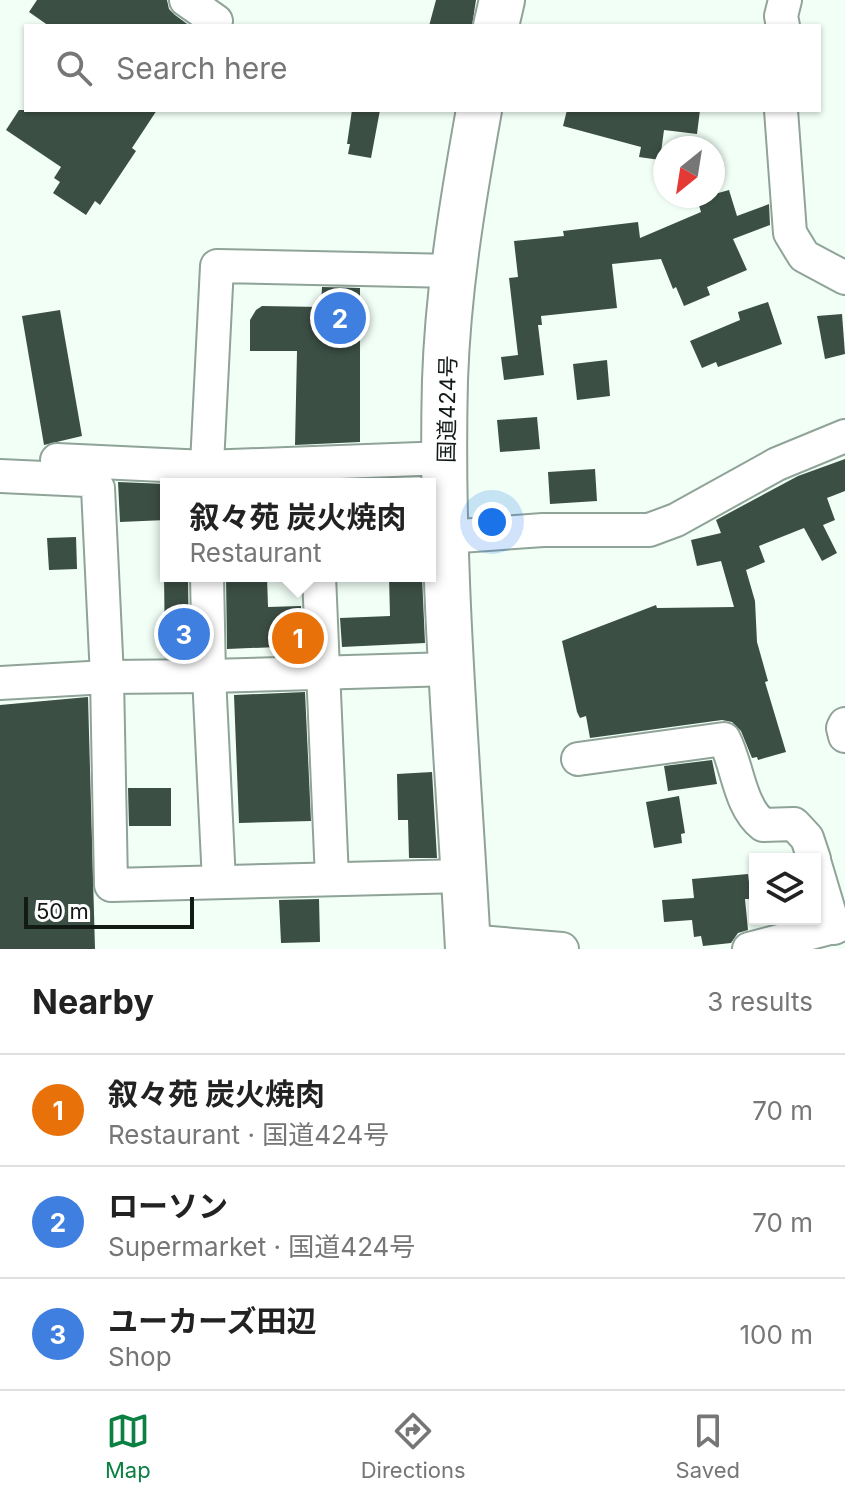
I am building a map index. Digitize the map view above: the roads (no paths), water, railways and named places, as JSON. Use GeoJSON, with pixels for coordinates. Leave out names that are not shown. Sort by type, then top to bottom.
{"type":"FeatureCollection","features":[{"type":"Feature","properties":{"kind":"highway"},"geometry":{"type":"LineString","coordinates":[[496,24],[502,0]]}},
{"type":"Feature","properties":{"kind":"highway","name":"国道424号"},"geometry":{"type":"LineString","coordinates":[[468,945],[451,669],[445,379],[454,271],[479,112]]}},
{"type":"Feature","properties":{"kind":"street"},"geometry":{"type":"LineString","coordinates":[[186,0],[216,21]]}},
{"type":"Feature","properties":{"kind":"street"},"geometry":{"type":"LineString","coordinates":[[783,24],[785,0]]}},
{"type":"Feature","properties":{"kind":"street"},"geometry":{"type":"LineString","coordinates":[[781,112],[790,233],[804,256],[845,278]]}},
{"type":"Feature","properties":{"kind":"street"},"geometry":{"type":"LineString","coordinates":[[206,475],[217,266],[454,271]]}},
{"type":"Feature","properties":{"kind":"street"},"geometry":{"type":"LineString","coordinates":[[446,537],[543,530],[649,530],[676,520],[777,464],[845,436]]}},
{"type":"Feature","properties":{"kind":"street"},"geometry":{"type":"LineString","coordinates":[[0,457],[206,475],[314,472],[446,458]]}},
{"type":"Feature","properties":{"kind":"street"},"geometry":{"type":"LineString","coordinates":[[0,476],[87,480],[98,488],[107,677],[111,885],[463,876]]}},
{"type":"Feature","properties":{"kind":"street"},"geometry":{"type":"LineString","coordinates":[[207,582],[219,882]]}},
{"type":"Feature","properties":{"kind":"street"},"geometry":{"type":"LineString","coordinates":[[319,582],[332,879]]}},
{"type":"Feature","properties":{"kind":"street"},"geometry":{"type":"LineString","coordinates":[[0,683],[107,677],[451,669]]}},
{"type":"Feature","properties":{"kind":"street"},"geometry":{"type":"LineString","coordinates":[[845,724],[845,736]]}},
{"type":"Feature","properties":{"kind":"street"},"geometry":{"type":"LineString","coordinates":[[578,759],[724,739],[733,757],[750,815],[763,825],[794,824],[807,838],[812,853]]}},
{"type":"Feature","properties":{"kind":"street"},"geometry":{"type":"LineString","coordinates":[[749,949],[840,926],[821,878]]}},
{"type":"Feature","properties":{"kind":"street"},"geometry":{"type":"LineString","coordinates":[[468,945],[562,949]]}},
{"type":"Feature","properties":{"kind":"place","name":"ローソン"},"geometry":{"type":"Point","coordinates":[340,318]}},
{"type":"Feature","properties":{"kind":"place","name":"ユーカーズ田辺"},"geometry":{"type":"Point","coordinates":[184,634]}},
{"type":"Feature","properties":{"kind":"place","name":"叙々苑 炭火焼肉"},"geometry":{"type":"Point","coordinates":[298,638]}}]}
